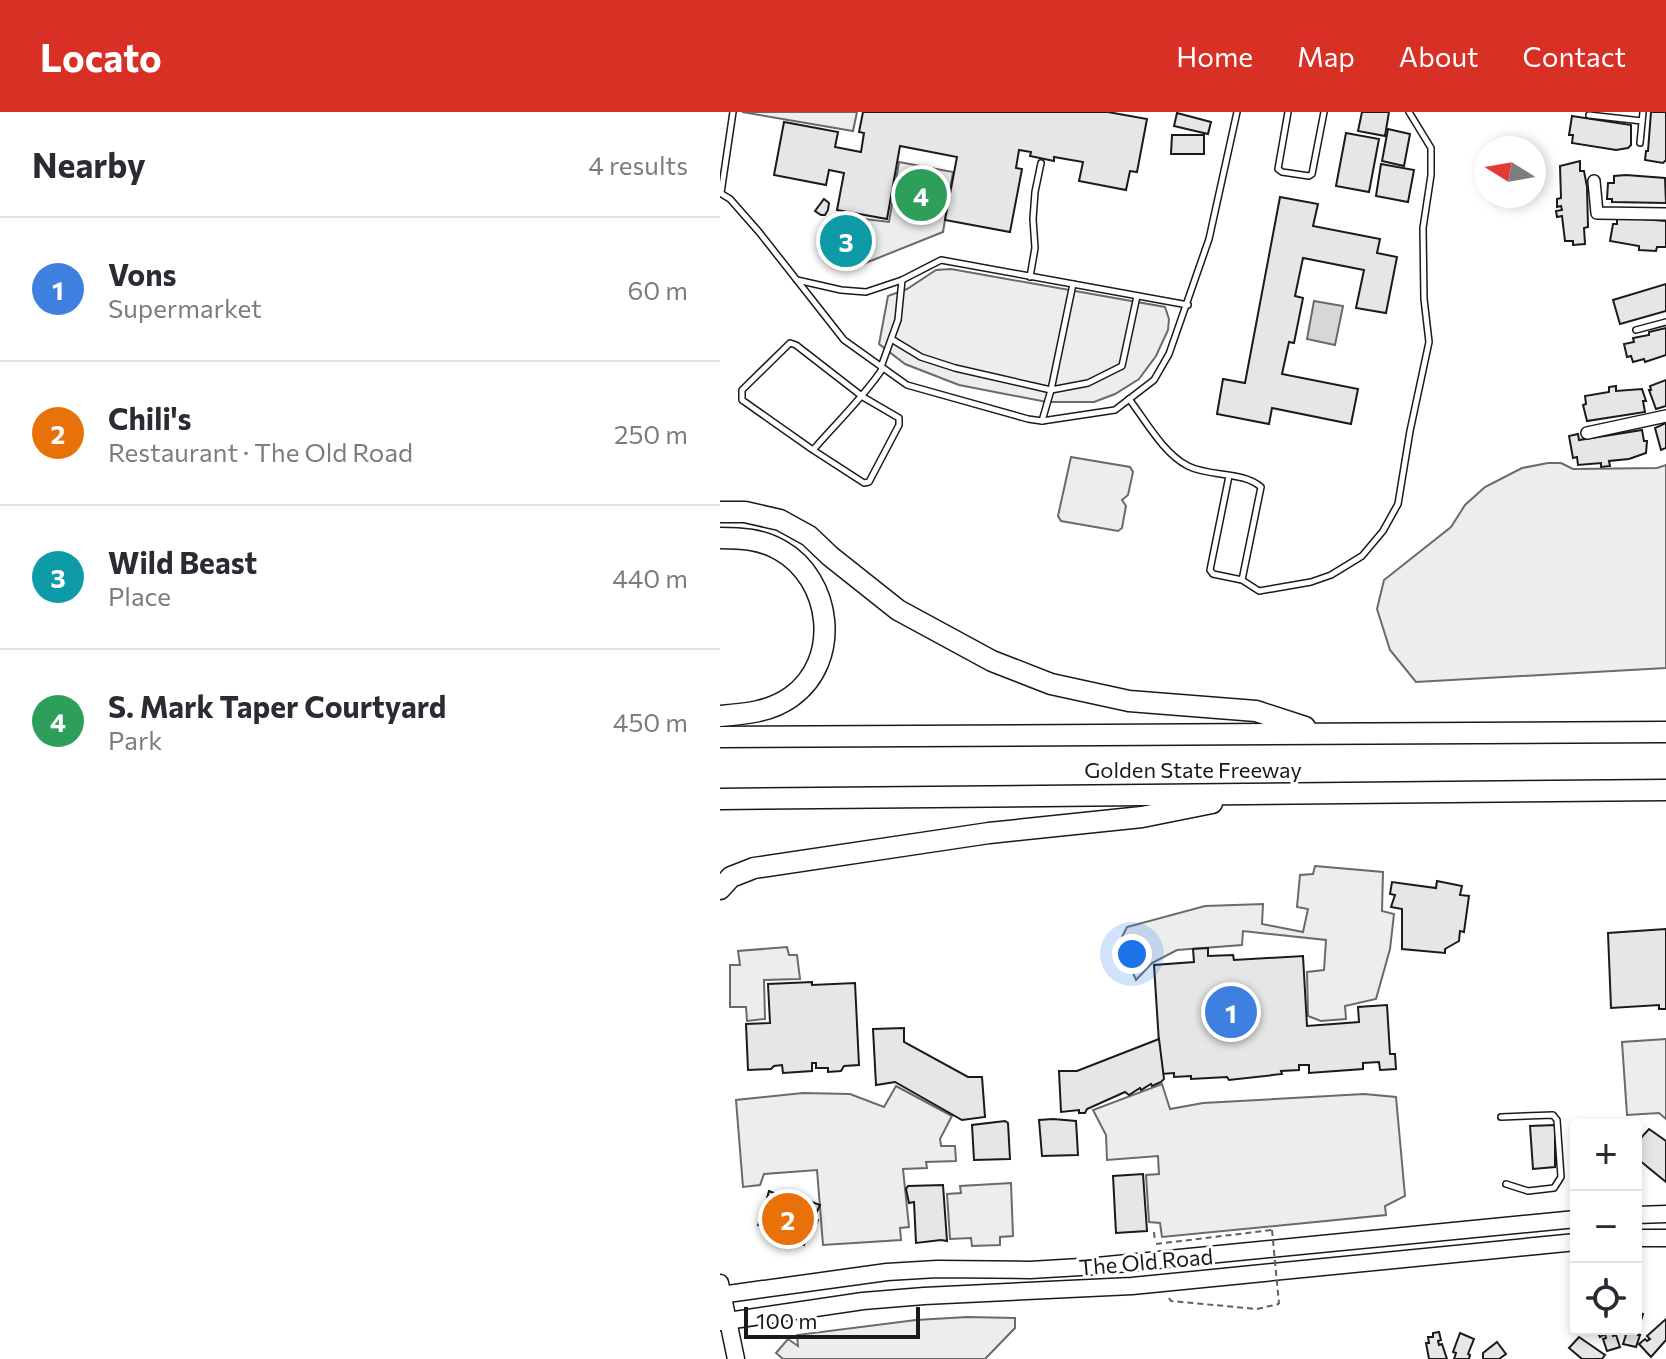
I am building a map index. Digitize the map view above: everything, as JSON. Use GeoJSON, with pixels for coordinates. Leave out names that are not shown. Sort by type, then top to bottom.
{"type":"FeatureCollection","features":[{"type":"Feature","properties":{"kind":"highway"},"geometry":{"type":"LineString","coordinates":[[720,512],[745,512],[780,520],[809,536],[898,610],[992,661],[1051,684],[1129,701],[1256,711],[1324,733]]}},
{"type":"Feature","properties":{"kind":"highway"},"geometry":{"type":"LineString","coordinates":[[720,538],[765,543],[794,559],[808,574],[825,616],[825,639],[819,661],[807,681],[792,696],[773,707],[720,716]]}},
{"type":"Feature","properties":{"kind":"highway","name":"Golden State Freeway"},"geometry":{"type":"LineString","coordinates":[[720,737],[1666,732]]}},
{"type":"Feature","properties":{"kind":"highway","name":"Golden State Freeway"},"geometry":{"type":"LineString","coordinates":[[720,799],[1666,790]]}},
{"type":"Feature","properties":{"kind":"highway"},"geometry":{"type":"LineString","coordinates":[[720,889],[731,877],[754,868],[1004,831],[1142,817],[1261,794]]}},
{"type":"Feature","properties":{"kind":"main road"},"geometry":{"type":"LineString","coordinates":[[1642,1215],[1666,1214]]}},
{"type":"Feature","properties":{"kind":"main road","name":"The Old Road"},"geometry":{"type":"LineString","coordinates":[[721,1291],[887,1272],[1097,1266],[1570,1220]]}},
{"type":"Feature","properties":{"kind":"main road"},"geometry":{"type":"LineString","coordinates":[[1642,1238],[1666,1238]]}},
{"type":"Feature","properties":{"kind":"main road","name":"The Old Road"},"geometry":{"type":"LineString","coordinates":[[724,1321],[863,1301],[1132,1286],[1570,1243]]}},
{"type":"Feature","properties":{"kind":"main road"},"geometry":{"type":"LineString","coordinates":[[721,1291],[724,1321],[736,1359]]}},
{"type":"Feature","properties":{"kind":"street"},"geometry":{"type":"LineString","coordinates":[[1594,181],[1597,213],[1666,214]]}},
{"type":"Feature","properties":{"kind":"street"},"geometry":{"type":"LineString","coordinates":[[1587,433],[1666,416]]}},
{"type":"Feature","properties":{"kind":"lane"},"geometry":{"type":"LineString","coordinates":[[733,112],[720,193],[730,199],[759,232],[844,340],[907,385],[1042,421],[1115,410],[1154,380],[1169,354],[1209,239],[1237,112]]}},
{"type":"Feature","properties":{"kind":"lane"},"geometry":{"type":"LineString","coordinates":[[1288,112],[1278,169],[1309,176],[1312,174],[1324,112]]}},
{"type":"Feature","properties":{"kind":"lane"},"geometry":{"type":"LineString","coordinates":[[1229,476],[1210,570],[1213,574],[1242,580],[1259,591],[1311,582],[1331,575],[1362,556],[1383,531],[1398,504],[1429,342],[1424,299],[1423,228],[1431,175],[1431,148],[1409,112]]}},
{"type":"Feature","properties":{"kind":"lane"},"geometry":{"type":"LineString","coordinates":[[1640,143],[1643,112]]}},
{"type":"Feature","properties":{"kind":"lane"},"geometry":{"type":"LineString","coordinates":[[1589,115],[1642,121]]}},
{"type":"Feature","properties":{"kind":"lane"},"geometry":{"type":"LineString","coordinates":[[1030,277],[1035,248],[1034,205],[1041,163]]}},
{"type":"Feature","properties":{"kind":"lane"},"geometry":{"type":"LineString","coordinates":[[796,279],[841,290],[866,292],[902,280],[941,260],[1188,305]]}},
{"type":"Feature","properties":{"kind":"lane"},"geometry":{"type":"LineString","coordinates":[[813,450],[853,404],[863,397],[882,368],[898,320],[902,280]]}},
{"type":"Feature","properties":{"kind":"lane"},"geometry":{"type":"LineString","coordinates":[[1042,421],[1073,284]]}},
{"type":"Feature","properties":{"kind":"lane"},"geometry":{"type":"LineString","coordinates":[[893,340],[921,357],[955,368],[1051,390],[1088,383],[1122,366],[1137,296]]}},
{"type":"Feature","properties":{"kind":"lane"},"geometry":{"type":"LineString","coordinates":[[1636,330],[1666,322]]}},
{"type":"Feature","properties":{"kind":"lane"},"geometry":{"type":"LineString","coordinates":[[790,343],[863,397],[899,418],[899,425],[869,482],[864,483],[742,400],[742,390],[790,343]]}},
{"type":"Feature","properties":{"kind":"lane"},"geometry":{"type":"LineString","coordinates":[[1129,399],[1171,453],[1185,465],[1257,483],[1261,487],[1242,580]]}},
{"type":"Feature","properties":{"kind":"lane"},"geometry":{"type":"LineString","coordinates":[[1501,1117],[1553,1115],[1557,1120],[1561,1177],[1554,1188],[1528,1191],[1506,1184]]}},
{"type":"Feature","properties":{"kind":"path"},"geometry":{"type":"LineString","coordinates":[[1156,1243],[1272,1230],[1279,1304],[1257,1309],[1171,1301],[1169,1298]]}},
{"type":"Feature","properties":{"kind":"path"},"geometry":{"type":"LineString","coordinates":[[1154,1232],[1156,1250]]}},
{"type":"Feature","properties":{"kind":"shaded area"},"geometry":{"type":"Polygon","coordinates":[[[742,112],[857,112],[853,131],[742,112]]]}},
{"type":"Feature","properties":{"kind":"shaded area"},"geometry":{"type":"Polygon","coordinates":[[[899,162],[953,172],[943,232],[858,266],[856,218],[889,222],[899,162]]]}},
{"type":"Feature","properties":{"kind":"shaded area"},"geometry":{"type":"Polygon","coordinates":[[[951,269],[1165,307],[1169,319],[1168,330],[1156,356],[1139,379],[1115,394],[1094,402],[1047,402],[959,385],[905,364],[879,344],[888,296],[907,289],[936,270],[951,269]]]}},
{"type":"Feature","properties":{"kind":"shaded area"},"geometry":{"type":"Polygon","coordinates":[[[1314,301],[1343,306],[1335,345],[1307,339],[1314,301]]]}},
{"type":"Feature","properties":{"kind":"shaded area"},"geometry":{"type":"Polygon","coordinates":[[[1071,457],[1130,467],[1133,472],[1128,495],[1122,500],[1126,506],[1122,528],[1118,531],[1061,521],[1058,516],[1071,457]]]}},
{"type":"Feature","properties":{"kind":"shaded area"},"geometry":{"type":"Polygon","coordinates":[[[1561,463],[1573,469],[1657,468],[1666,465],[1666,668],[1416,682],[1390,650],[1377,609],[1384,580],[1451,527],[1465,505],[1485,487],[1522,468],[1561,463]]]}},
{"type":"Feature","properties":{"kind":"shaded area"},"geometry":{"type":"Polygon","coordinates":[[[1315,866],[1383,872],[1382,911],[1394,914],[1390,949],[1376,999],[1345,1006],[1346,1019],[1321,1021],[1308,1016],[1307,972],[1324,970],[1326,940],[1243,931],[1242,945],[1177,950],[1152,963],[1136,980],[1124,952],[1122,937],[1127,927],[1205,906],[1263,904],[1262,924],[1303,932],[1308,909],[1297,907],[1300,875],[1313,874],[1315,866]]]}},
{"type":"Feature","properties":{"kind":"shaded area"},"geometry":{"type":"Polygon","coordinates":[[[787,947],[789,955],[797,955],[800,979],[764,980],[765,1019],[747,1021],[746,1007],[730,1007],[730,965],[740,965],[738,951],[787,947]]]}},
{"type":"Feature","properties":{"kind":"shaded area"},"geometry":{"type":"Polygon","coordinates":[[[1666,1039],[1666,1119],[1659,1113],[1627,1115],[1622,1042],[1666,1039]]]}},
{"type":"Feature","properties":{"kind":"shaded area"},"geometry":{"type":"Polygon","coordinates":[[[1162,1084],[1170,1109],[1203,1103],[1364,1094],[1396,1097],[1405,1196],[1385,1206],[1386,1215],[1162,1237],[1160,1223],[1149,1222],[1146,1175],[1159,1174],[1158,1156],[1107,1160],[1106,1135],[1093,1110],[1162,1084]]]}},
{"type":"Feature","properties":{"kind":"shaded area"},"geometry":{"type":"Polygon","coordinates":[[[896,1086],[952,1116],[940,1139],[941,1146],[955,1146],[956,1161],[926,1162],[927,1168],[903,1169],[909,1227],[900,1228],[901,1240],[823,1245],[817,1170],[764,1174],[760,1185],[743,1187],[736,1100],[803,1093],[850,1094],[884,1107],[896,1086]]]}},
{"type":"Feature","properties":{"kind":"shaded area"},"geometry":{"type":"Polygon","coordinates":[[[1011,1183],[1013,1236],[1000,1237],[1000,1245],[972,1246],[971,1238],[950,1239],[947,1194],[961,1193],[960,1186],[1011,1183]]]}},
{"type":"Feature","properties":{"kind":"shaded area"},"geometry":{"type":"Polygon","coordinates":[[[967,1317],[1015,1318],[1015,1328],[985,1359],[783,1359],[776,1353],[788,1339],[798,1346],[797,1335],[967,1317]]]}},
{"type":"Feature","properties":{"kind":"building"},"geometry":{"type":"Polygon","coordinates":[[[863,112],[1108,112],[1147,119],[1137,172],[1130,171],[1126,190],[1079,181],[1083,162],[1054,157],[1054,161],[1030,156],[1031,152],[1019,150],[1016,168],[1022,169],[1010,232],[945,220],[957,157],[900,146],[887,219],[837,210],[844,173],[829,170],[826,185],[774,175],[784,122],[838,132],[835,147],[861,152],[864,133],[859,132],[863,112]]]}},
{"type":"Feature","properties":{"kind":"building"},"geometry":{"type":"Polygon","coordinates":[[[1362,112],[1389,112],[1385,136],[1358,131],[1362,112]]]}},
{"type":"Feature","properties":{"kind":"building"},"geometry":{"type":"Polygon","coordinates":[[[1651,112],[1666,112],[1666,160],[1663,163],[1645,160],[1651,112]]]}},
{"type":"Feature","properties":{"kind":"building"},"geometry":{"type":"Polygon","coordinates":[[[1177,113],[1211,122],[1208,134],[1174,126],[1177,113]]]}},
{"type":"Feature","properties":{"kind":"building"},"geometry":{"type":"Polygon","coordinates":[[[1572,116],[1631,125],[1631,145],[1616,150],[1572,143],[1573,135],[1569,135],[1572,116]]]}},
{"type":"Feature","properties":{"kind":"building"},"geometry":{"type":"Polygon","coordinates":[[[1388,129],[1410,134],[1404,166],[1382,161],[1388,129]]]}},
{"type":"Feature","properties":{"kind":"building"},"geometry":{"type":"Polygon","coordinates":[[[1346,133],[1379,139],[1369,192],[1336,186],[1346,133]]]}},
{"type":"Feature","properties":{"kind":"building"},"geometry":{"type":"Polygon","coordinates":[[[1172,135],[1204,135],[1204,154],[1171,154],[1172,135]]]}},
{"type":"Feature","properties":{"kind":"building"},"geometry":{"type":"Polygon","coordinates":[[[1580,161],[1580,171],[1584,171],[1587,187],[1588,227],[1584,228],[1585,244],[1573,245],[1573,241],[1565,241],[1562,216],[1557,217],[1556,211],[1562,210],[1561,206],[1557,207],[1557,199],[1561,198],[1560,166],[1580,161]]]}},
{"type":"Feature","properties":{"kind":"building"},"geometry":{"type":"Polygon","coordinates":[[[1381,164],[1414,170],[1408,202],[1376,196],[1381,164]]]}},
{"type":"Feature","properties":{"kind":"building"},"geometry":{"type":"Polygon","coordinates":[[[1614,176],[1665,178],[1666,203],[1612,202],[1612,199],[1607,199],[1608,183],[1614,183],[1614,176]]]}},
{"type":"Feature","properties":{"kind":"building"},"geometry":{"type":"Polygon","coordinates":[[[1280,197],[1318,204],[1313,226],[1380,239],[1377,253],[1397,257],[1386,313],[1356,308],[1364,270],[1303,258],[1295,296],[1303,298],[1294,343],[1289,342],[1282,374],[1358,389],[1351,424],[1272,408],[1269,424],[1217,414],[1223,379],[1245,383],[1280,197]]]}},
{"type":"Feature","properties":{"kind":"building"},"geometry":{"type":"Polygon","coordinates":[[[824,199],[829,203],[828,210],[821,215],[815,211],[824,199]]]}},
{"type":"Feature","properties":{"kind":"building"},"geometry":{"type":"Polygon","coordinates":[[[1617,217],[1666,221],[1666,247],[1657,247],[1656,251],[1639,250],[1639,246],[1610,241],[1617,217]]]}},
{"type":"Feature","properties":{"kind":"building"},"geometry":{"type":"Polygon","coordinates":[[[835,221],[856,221],[857,261],[836,261],[835,221]]]}},
{"type":"Feature","properties":{"kind":"building"},"geometry":{"type":"Polygon","coordinates":[[[1666,284],[1666,311],[1620,324],[1613,300],[1666,284]]]}},
{"type":"Feature","properties":{"kind":"building"},"geometry":{"type":"Polygon","coordinates":[[[1666,328],[1666,355],[1645,362],[1644,359],[1633,362],[1631,356],[1627,357],[1624,344],[1634,342],[1633,338],[1666,328]]]}},
{"type":"Feature","properties":{"kind":"building"},"geometry":{"type":"Polygon","coordinates":[[[1666,380],[1666,406],[1656,409],[1650,386],[1666,380]]]}},
{"type":"Feature","properties":{"kind":"building"},"geometry":{"type":"Polygon","coordinates":[[[1616,386],[1616,391],[1642,389],[1646,401],[1643,401],[1645,412],[1587,421],[1583,405],[1586,404],[1585,396],[1609,392],[1609,387],[1616,386]]]}},
{"type":"Feature","properties":{"kind":"building"},"geometry":{"type":"Polygon","coordinates":[[[1666,423],[1666,448],[1661,450],[1655,428],[1666,423]]]}},
{"type":"Feature","properties":{"kind":"building"},"geometry":{"type":"Polygon","coordinates":[[[1642,430],[1644,441],[1647,441],[1646,453],[1609,461],[1610,466],[1601,467],[1601,463],[1578,465],[1577,457],[1573,458],[1569,436],[1578,434],[1579,440],[1642,430]]]}},
{"type":"Feature","properties":{"kind":"building"},"geometry":{"type":"Polygon","coordinates":[[[1437,881],[1462,886],[1460,895],[1469,896],[1464,932],[1460,931],[1459,941],[1445,949],[1445,953],[1402,949],[1402,909],[1391,907],[1395,895],[1390,894],[1392,882],[1436,888],[1437,881]]]}},
{"type":"Feature","properties":{"kind":"building"},"geometry":{"type":"Polygon","coordinates":[[[1666,929],[1666,1009],[1659,1009],[1659,1005],[1611,1008],[1608,933],[1666,929]]]}},
{"type":"Feature","properties":{"kind":"building"},"geometry":{"type":"Polygon","coordinates":[[[1208,948],[1208,956],[1233,955],[1234,960],[1303,956],[1307,1026],[1359,1022],[1358,1007],[1387,1005],[1390,1054],[1395,1054],[1396,1069],[1380,1070],[1379,1062],[1363,1063],[1363,1069],[1309,1073],[1309,1065],[1299,1065],[1299,1070],[1281,1071],[1282,1074],[1229,1080],[1227,1077],[1191,1079],[1191,1076],[1174,1077],[1174,1073],[1161,1074],[1154,965],[1194,962],[1193,949],[1208,948]]]}},
{"type":"Feature","properties":{"kind":"building"},"geometry":{"type":"Polygon","coordinates":[[[812,982],[812,985],[855,983],[859,1065],[828,1072],[828,1068],[816,1068],[816,1063],[812,1063],[812,1071],[783,1073],[782,1065],[748,1070],[746,1024],[770,1023],[768,984],[812,982]]]}},
{"type":"Feature","properties":{"kind":"building"},"geometry":{"type":"Polygon","coordinates":[[[904,1028],[904,1042],[968,1077],[982,1077],[985,1117],[962,1120],[895,1082],[876,1085],[873,1029],[904,1028]]]}},
{"type":"Feature","properties":{"kind":"building"},"geometry":{"type":"Polygon","coordinates":[[[1159,1039],[1164,1079],[1161,1082],[1129,1095],[1125,1092],[1087,1109],[1085,1113],[1079,1113],[1079,1110],[1061,1112],[1059,1071],[1077,1071],[1159,1039]]]}},
{"type":"Feature","properties":{"kind":"building"},"geometry":{"type":"Polygon","coordinates":[[[1039,1120],[1076,1121],[1078,1155],[1042,1156],[1039,1120]]]}},
{"type":"Feature","properties":{"kind":"building"},"geometry":{"type":"Polygon","coordinates":[[[1008,1123],[1010,1159],[974,1160],[972,1125],[1008,1123]]]}},
{"type":"Feature","properties":{"kind":"building"},"geometry":{"type":"Polygon","coordinates":[[[1555,1125],[1555,1167],[1533,1169],[1530,1126],[1555,1125]]]}},
{"type":"Feature","properties":{"kind":"building"},"geometry":{"type":"Polygon","coordinates":[[[1649,1129],[1666,1141],[1666,1182],[1642,1162],[1642,1137],[1649,1129]]]}},
{"type":"Feature","properties":{"kind":"building"},"geometry":{"type":"Polygon","coordinates":[[[1143,1174],[1147,1231],[1116,1233],[1113,1176],[1143,1174]]]}},
{"type":"Feature","properties":{"kind":"building"},"geometry":{"type":"Polygon","coordinates":[[[943,1185],[947,1241],[916,1243],[914,1202],[909,1203],[906,1189],[908,1186],[943,1185]]]}},
{"type":"Feature","properties":{"kind":"building"},"geometry":{"type":"Polygon","coordinates":[[[769,1191],[789,1199],[791,1194],[820,1205],[814,1218],[818,1220],[814,1231],[810,1229],[804,1245],[758,1225],[771,1200],[767,1198],[769,1191]]]}},
{"type":"Feature","properties":{"kind":"building"},"geometry":{"type":"Polygon","coordinates":[[[1666,1319],[1666,1340],[1651,1357],[1639,1344],[1650,1339],[1647,1336],[1666,1319]]]}},
{"type":"Feature","properties":{"kind":"building"},"geometry":{"type":"Polygon","coordinates":[[[1439,1332],[1439,1345],[1442,1344],[1447,1359],[1429,1359],[1428,1337],[1439,1332]]]}},
{"type":"Feature","properties":{"kind":"building"},"geometry":{"type":"Polygon","coordinates":[[[1460,1333],[1474,1339],[1469,1359],[1454,1359],[1456,1353],[1453,1352],[1460,1333]]]}},
{"type":"Feature","properties":{"kind":"building"},"geometry":{"type":"Polygon","coordinates":[[[1605,1335],[1616,1335],[1620,1347],[1607,1351],[1603,1339],[1605,1335]]]}},
{"type":"Feature","properties":{"kind":"building"},"geometry":{"type":"Polygon","coordinates":[[[1626,1335],[1640,1335],[1636,1347],[1623,1344],[1626,1335]]]}},
{"type":"Feature","properties":{"kind":"building"},"geometry":{"type":"Polygon","coordinates":[[[1579,1337],[1605,1355],[1602,1359],[1582,1359],[1569,1348],[1579,1337]]]}},
{"type":"Feature","properties":{"kind":"building"},"geometry":{"type":"Polygon","coordinates":[[[1497,1342],[1506,1354],[1499,1359],[1483,1359],[1483,1353],[1497,1342]]]}},
{"type":"Feature","properties":{"kind":"place","name":"S. Mark Taper Courtyard"},"geometry":{"type":"Point","coordinates":[921,195]}},
{"type":"Feature","properties":{"kind":"place","name":"Wild Beast"},"geometry":{"type":"Point","coordinates":[846,241]}},
{"type":"Feature","properties":{"kind":"place","name":"Vons"},"geometry":{"type":"Point","coordinates":[1231,1012]}},
{"type":"Feature","properties":{"kind":"place","name":"Chili's"},"geometry":{"type":"Point","coordinates":[788,1219]}}]}
